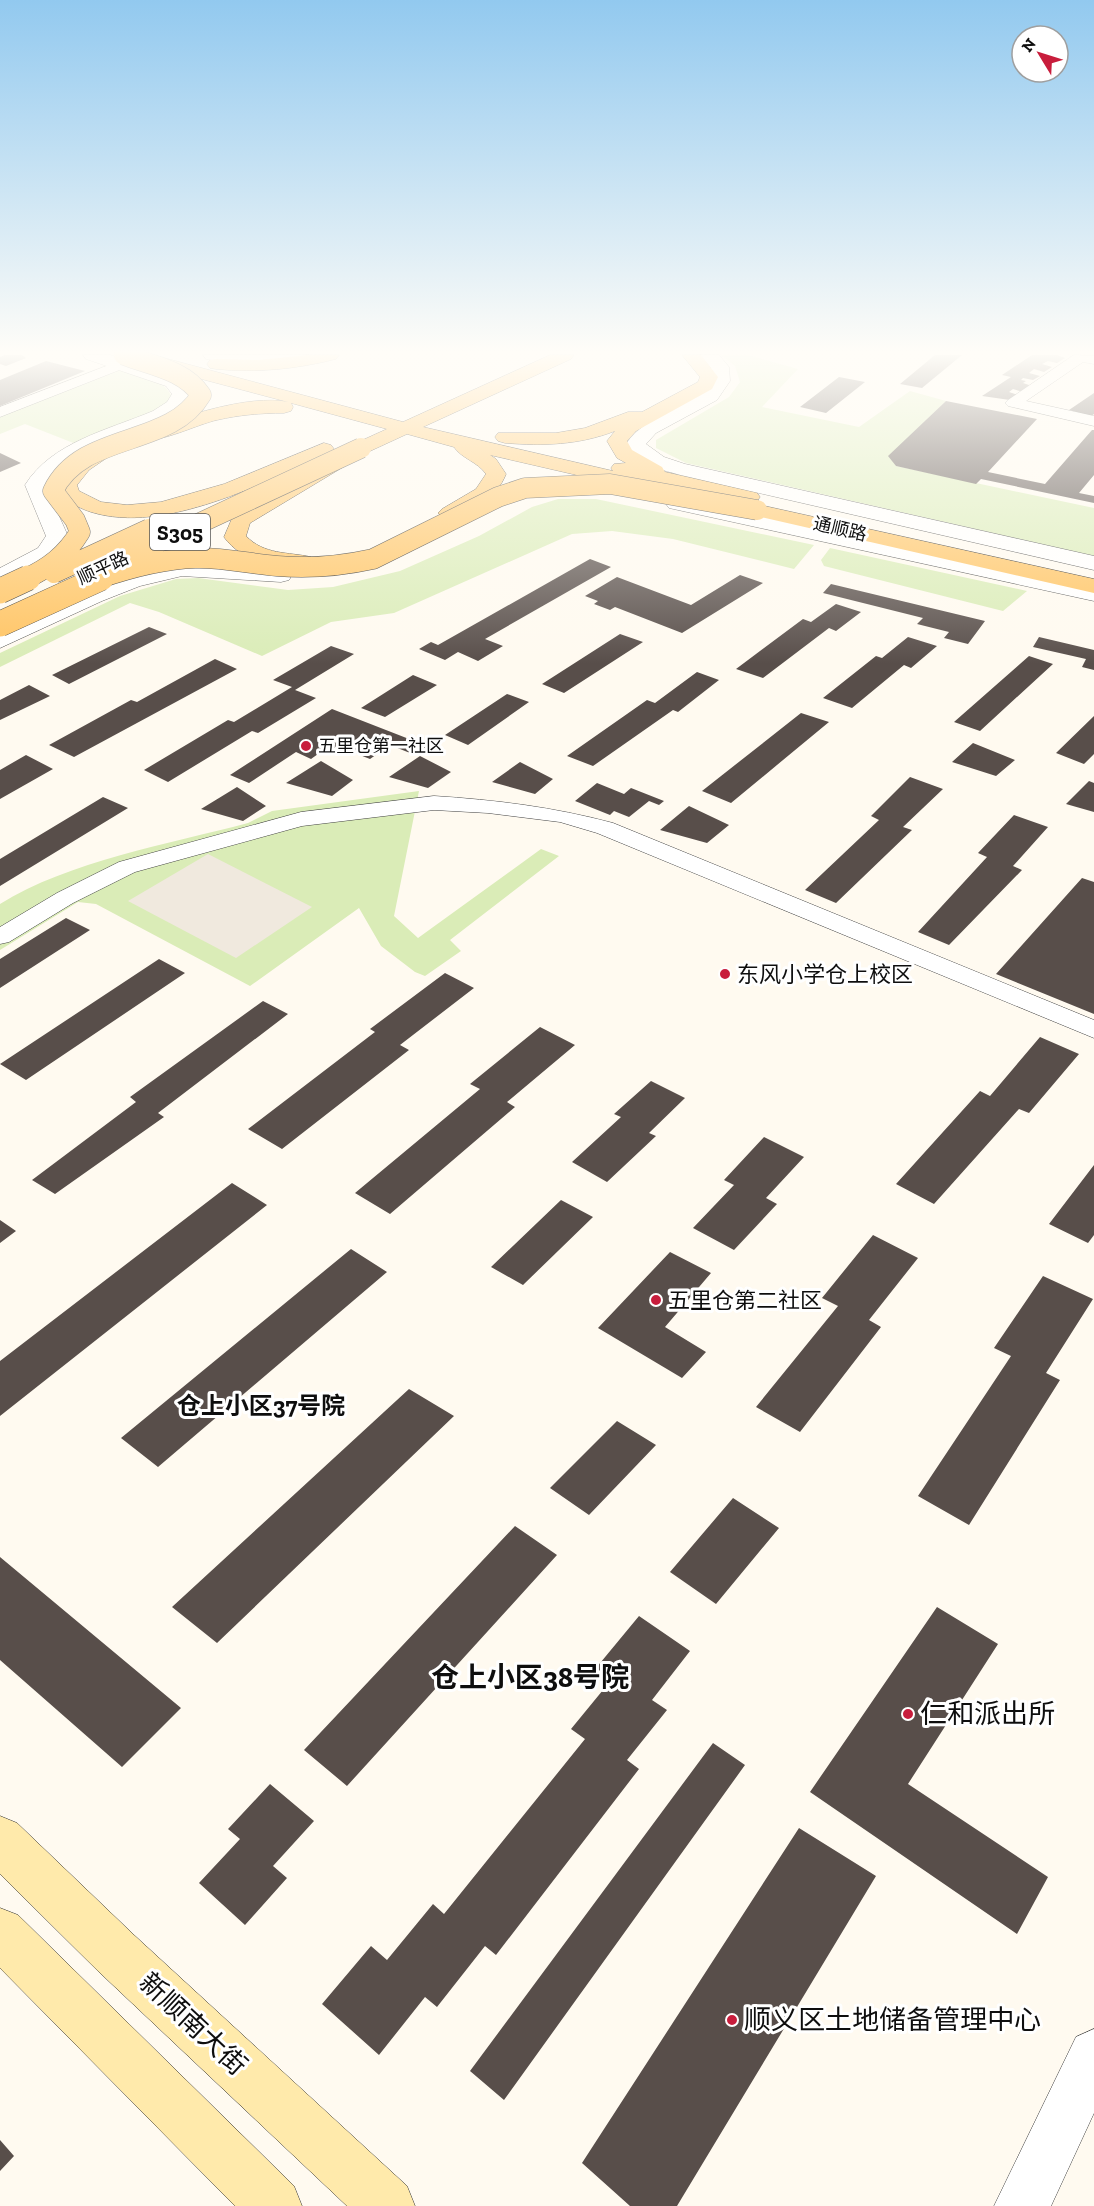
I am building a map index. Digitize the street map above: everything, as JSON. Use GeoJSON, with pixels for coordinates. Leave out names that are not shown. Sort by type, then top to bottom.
{"type":"FeatureCollection","features":[{"type":"Feature","properties":{"kind":"main road"},"geometry":{"type":"LineString","coordinates":[[0,591],[51,566],[71,549],[80,532],[75,520],[53,491],[55,480],[68,468],[85,458]]}},
{"type":"Feature","properties":{"kind":"main road"},"geometry":{"type":"LineString","coordinates":[[96,458],[82,466],[67,484],[69,494],[83,504],[103,510],[154,510],[179,506],[203,498],[302,458]]}},
{"type":"Feature","properties":{"kind":"main road","name":"顺平路"},"geometry":{"type":"LineString","coordinates":[[0,598],[305,458]]}},
{"type":"Feature","properties":{"kind":"main road","name":"顺平路"},"geometry":{"type":"LineString","coordinates":[[0,616],[340,458]]}},
{"type":"Feature","properties":{"kind":"main road"},"geometry":{"type":"LineString","coordinates":[[344,458],[250,512],[240,520],[235,537],[249,550],[277,560],[310,563],[372,553],[474,501],[493,485],[496,474],[483,458]]}},
{"type":"Feature","properties":{"kind":"main road","name":"通顺路"},"geometry":{"type":"LineString","coordinates":[[554,458],[1094,586]]}},
{"type":"Feature","properties":{"kind":"main road"},"geometry":{"type":"LineString","coordinates":[[630,458],[656,471],[764,506]]}},
{"type":"Feature","properties":{"kind":"main road"},"geometry":{"type":"LineString","coordinates":[[0,624],[83,585],[148,563],[195,558],[311,567],[354,564],[373,559],[498,497],[534,487],[581,483],[610,484],[764,506]]}},
{"type":"Feature","properties":{"kind":"main road","name":"通顺路"},"geometry":{"type":"LineString","coordinates":[[764,506],[1094,573]]}},
{"type":"Feature","properties":{"kind":"main road","name":"新顺南大街"},"geometry":{"type":"LineString","coordinates":[[0,1840],[116,1953],[387,2206]]}},
{"type":"Feature","properties":{"kind":"main road"},"geometry":{"type":"LineString","coordinates":[[0,1933],[274,2206]]}},
{"type":"Feature","properties":{"kind":"street"},"geometry":{"type":"LineString","coordinates":[[0,577],[46,553],[57,536],[56,528],[38,499],[35,485],[52,463],[60,458]]}},
{"type":"Feature","properties":{"kind":"street"},"geometry":{"type":"LineString","coordinates":[[650,458],[703,474],[1094,562]]}},
{"type":"Feature","properties":{"kind":"street"},"geometry":{"type":"LineString","coordinates":[[0,641],[122,585],[182,569],[310,577],[348,574],[399,557],[497,506],[530,494],[570,489],[618,493],[665,502],[1094,594]]}},
{"type":"Feature","properties":{"kind":"street"},"geometry":{"type":"LineString","coordinates":[[0,937],[65,898],[127,867],[212,842],[301,819],[434,803],[488,806],[562,816],[634,839],[1094,1030]]}},
{"type":"Feature","properties":{"kind":"street"},"geometry":{"type":"LineString","coordinates":[[1022,2206],[1094,2055]]}},
{"type":"Feature","properties":{"kind":"green space"},"geometry":{"type":"Polygon","coordinates":[[[676,458],[890,458],[896,466],[1094,508],[1094,556],[686,463],[676,458]]]}},
{"type":"Feature","properties":{"kind":"green space"},"geometry":{"type":"Polygon","coordinates":[[[558,499],[596,499],[814,545],[794,569],[673,539],[612,531],[572,534],[394,613],[331,622],[262,656],[159,612],[130,603],[0,667],[0,653],[120,596],[176,579],[198,578],[288,590],[333,587],[400,571],[479,536],[532,507],[558,499]]]}},
{"type":"Feature","properties":{"kind":"green space"},"geometry":{"type":"Polygon","coordinates":[[[830,548],[1027,591],[1003,611],[824,566],[821,560],[830,548]]]}},
{"type":"Feature","properties":{"kind":"green space"},"geometry":{"type":"Polygon","coordinates":[[[419,791],[394,916],[418,938],[541,849],[559,856],[450,940],[461,951],[425,976],[415,972],[381,946],[359,908],[250,986],[96,904],[78,902],[0,950],[0,904],[57,876],[120,855],[248,823],[272,811],[419,791]]]}},
{"type":"Feature","properties":{"kind":"shaded area"},"geometry":{"type":"Polygon","coordinates":[[[208,854],[312,907],[236,958],[128,901],[208,854]]]}},
{"type":"Feature","properties":{"kind":"building"},"geometry":{"type":"Polygon","coordinates":[[[0,458],[10,458],[21,463],[0,472],[0,458]]]}},
{"type":"Feature","properties":{"kind":"building"},"geometry":{"type":"Polygon","coordinates":[[[890,458],[1001,458],[988,472],[1045,484],[1068,458],[1094,458],[1094,475],[1079,493],[1094,496],[1094,503],[981,479],[976,484],[896,466],[890,458]]]}},
{"type":"Feature","properties":{"kind":"building"},"geometry":{"type":"Polygon","coordinates":[[[590,559],[611,567],[485,639],[503,646],[478,661],[458,652],[445,660],[419,649],[431,642],[438,645],[590,559]]]}},
{"type":"Feature","properties":{"kind":"building"},"geometry":{"type":"Polygon","coordinates":[[[740,575],[763,583],[682,633],[615,607],[610,610],[594,604],[598,601],[585,596],[617,577],[691,605],[740,575]]]}},
{"type":"Feature","properties":{"kind":"building"},"geometry":{"type":"Polygon","coordinates":[[[831,584],[985,621],[968,644],[944,638],[949,632],[917,624],[923,618],[823,593],[831,584]]]}},
{"type":"Feature","properties":{"kind":"building"},"geometry":{"type":"Polygon","coordinates":[[[836,604],[861,612],[836,631],[829,628],[763,678],[736,669],[803,619],[811,622],[836,604]]]}},
{"type":"Feature","properties":{"kind":"building"},"geometry":{"type":"Polygon","coordinates":[[[149,627],[167,634],[69,684],[52,675],[149,627]]]}},
{"type":"Feature","properties":{"kind":"building"},"geometry":{"type":"Polygon","coordinates":[[[620,634],[643,642],[564,693],[542,684],[620,634]]]}},
{"type":"Feature","properties":{"kind":"building"},"geometry":{"type":"Polygon","coordinates":[[[908,637],[937,646],[911,668],[904,665],[852,708],[823,698],[876,656],[882,658],[908,637]]]}},
{"type":"Feature","properties":{"kind":"building"},"geometry":{"type":"Polygon","coordinates":[[[1039,637],[1094,650],[1094,670],[1082,667],[1086,659],[1033,647],[1039,637]]]}},
{"type":"Feature","properties":{"kind":"building"},"geometry":{"type":"Polygon","coordinates":[[[331,646],[354,654],[295,690],[316,698],[258,733],[252,731],[168,782],[144,770],[228,720],[234,722],[292,687],[273,680],[331,646]]]}},
{"type":"Feature","properties":{"kind":"building"},"geometry":{"type":"Polygon","coordinates":[[[1029,656],[1053,664],[980,731],[954,722],[1029,656]]]}},
{"type":"Feature","properties":{"kind":"building"},"geometry":{"type":"Polygon","coordinates":[[[215,659],[237,669],[74,757],[49,745],[131,700],[137,702],[215,659]]]}},
{"type":"Feature","properties":{"kind":"building"},"geometry":{"type":"Polygon","coordinates":[[[697,672],[719,680],[678,712],[673,710],[593,766],[567,756],[647,700],[655,703],[697,672]]]}},
{"type":"Feature","properties":{"kind":"building"},"geometry":{"type":"Polygon","coordinates":[[[413,675],[437,685],[385,717],[361,708],[413,675]]]}},
{"type":"Feature","properties":{"kind":"building"},"geometry":{"type":"Polygon","coordinates":[[[29,685],[50,696],[0,720],[0,700],[29,685]]]}},
{"type":"Feature","properties":{"kind":"building"},"geometry":{"type":"Polygon","coordinates":[[[507,694],[529,702],[468,745],[445,735],[507,694]]]}},
{"type":"Feature","properties":{"kind":"building","name":"五里仓第一社区"},"geometry":{"type":"Polygon","coordinates":[[[332,709],[427,746],[415,755],[390,745],[370,759],[337,746],[330,751],[325,749],[311,759],[296,752],[249,783],[230,775],[332,709]]]}},
{"type":"Feature","properties":{"kind":"building"},"geometry":{"type":"Polygon","coordinates":[[[801,713],[829,722],[731,803],[702,791],[801,713]]]}},
{"type":"Feature","properties":{"kind":"building"},"geometry":{"type":"Polygon","coordinates":[[[1094,716],[1094,754],[1084,764],[1056,753],[1094,716]]]}},
{"type":"Feature","properties":{"kind":"building"},"geometry":{"type":"Polygon","coordinates":[[[973,743],[1015,760],[996,776],[952,762],[973,743]]]}},
{"type":"Feature","properties":{"kind":"building"},"geometry":{"type":"Polygon","coordinates":[[[26,755],[53,769],[0,799],[0,770],[26,755]]]}},
{"type":"Feature","properties":{"kind":"building"},"geometry":{"type":"Polygon","coordinates":[[[420,756],[451,772],[428,788],[389,777],[420,756]]]}},
{"type":"Feature","properties":{"kind":"building"},"geometry":{"type":"Polygon","coordinates":[[[321,761],[353,780],[332,796],[286,783],[321,761]]]}},
{"type":"Feature","properties":{"kind":"building"},"geometry":{"type":"Polygon","coordinates":[[[520,762],[553,779],[535,794],[492,782],[520,762]]]}},
{"type":"Feature","properties":{"kind":"building"},"geometry":{"type":"Polygon","coordinates":[[[910,777],[943,789],[903,827],[912,830],[836,903],[805,890],[879,820],[871,816],[910,777]]]}},
{"type":"Feature","properties":{"kind":"building"},"geometry":{"type":"Polygon","coordinates":[[[1089,781],[1094,783],[1094,812],[1066,804],[1089,781]]]}},
{"type":"Feature","properties":{"kind":"building"},"geometry":{"type":"Polygon","coordinates":[[[597,783],[624,794],[631,788],[664,801],[659,805],[649,801],[629,817],[614,811],[610,815],[575,801],[597,783]]]}},
{"type":"Feature","properties":{"kind":"building"},"geometry":{"type":"Polygon","coordinates":[[[237,787],[266,806],[243,821],[201,809],[237,787]]]}},
{"type":"Feature","properties":{"kind":"building"},"geometry":{"type":"Polygon","coordinates":[[[103,797],[128,808],[0,886],[0,859],[103,797]]]}},
{"type":"Feature","properties":{"kind":"building"},"geometry":{"type":"Polygon","coordinates":[[[689,806],[729,825],[707,843],[660,830],[689,806]]]}},
{"type":"Feature","properties":{"kind":"building"},"geometry":{"type":"Polygon","coordinates":[[[1014,815],[1048,827],[1013,866],[1022,870],[949,945],[918,932],[987,857],[978,853],[1014,815]]]}},
{"type":"Feature","properties":{"kind":"building"},"geometry":{"type":"Polygon","coordinates":[[[1082,878],[1094,882],[1094,1014],[996,974],[1082,878]]]}},
{"type":"Feature","properties":{"kind":"building"},"geometry":{"type":"Polygon","coordinates":[[[66,918],[90,930],[0,988],[0,959],[66,918]]]}},
{"type":"Feature","properties":{"kind":"building"},"geometry":{"type":"Polygon","coordinates":[[[159,959],[185,973],[26,1080],[0,1064],[159,959]]]}},
{"type":"Feature","properties":{"kind":"building"},"geometry":{"type":"Polygon","coordinates":[[[445,973],[474,988],[400,1045],[409,1050],[282,1149],[248,1129],[375,1032],[370,1029],[445,973]]]}},
{"type":"Feature","properties":{"kind":"building"},"geometry":{"type":"Polygon","coordinates":[[[263,1001],[288,1014],[158,1113],[164,1117],[55,1194],[32,1180],[136,1102],[130,1097],[263,1001]]]}},
{"type":"Feature","properties":{"kind":"building"},"geometry":{"type":"Polygon","coordinates":[[[540,1027],[575,1045],[507,1102],[515,1107],[390,1214],[355,1193],[480,1089],[470,1084],[540,1027]]]}},
{"type":"Feature","properties":{"kind":"building"},"geometry":{"type":"Polygon","coordinates":[[[1040,1037],[1079,1054],[1029,1113],[1019,1109],[934,1204],[896,1184],[980,1091],[990,1096],[1040,1037]]]}},
{"type":"Feature","properties":{"kind":"building"},"geometry":{"type":"Polygon","coordinates":[[[651,1081],[685,1098],[649,1133],[656,1136],[607,1182],[572,1162],[621,1117],[614,1114],[651,1081]]]}},
{"type":"Feature","properties":{"kind":"building"},"geometry":{"type":"Polygon","coordinates":[[[764,1137],[804,1157],[766,1198],[777,1204],[734,1250],[693,1228],[734,1185],[724,1180],[764,1137]]]}},
{"type":"Feature","properties":{"kind":"building"},"geometry":{"type":"Polygon","coordinates":[[[1094,1165],[1094,1235],[1088,1243],[1049,1224],[1094,1165]]]}},
{"type":"Feature","properties":{"kind":"building"},"geometry":{"type":"Polygon","coordinates":[[[232,1183],[267,1205],[0,1416],[0,1361],[232,1183]]]}},
{"type":"Feature","properties":{"kind":"building"},"geometry":{"type":"Polygon","coordinates":[[[561,1200],[593,1217],[523,1285],[491,1267],[561,1200]]]}},
{"type":"Feature","properties":{"kind":"building"},"geometry":{"type":"Polygon","coordinates":[[[0,1220],[16,1231],[0,1243],[0,1220]]]}},
{"type":"Feature","properties":{"kind":"building"},"geometry":{"type":"Polygon","coordinates":[[[873,1235],[918,1258],[869,1320],[881,1327],[800,1432],[756,1407],[838,1306],[822,1298],[873,1235]]]}},
{"type":"Feature","properties":{"kind":"building"},"geometry":{"type":"Polygon","coordinates":[[[351,1249],[387,1272],[158,1467],[121,1438],[351,1249]]]}},
{"type":"Feature","properties":{"kind":"building","name":"五里仓第二社区"},"geometry":{"type":"Polygon","coordinates":[[[670,1252],[711,1273],[665,1327],[706,1352],[682,1378],[598,1328],[670,1252]]]}},
{"type":"Feature","properties":{"kind":"building"},"geometry":{"type":"Polygon","coordinates":[[[1043,1276],[1093,1299],[1046,1373],[1060,1380],[969,1525],[918,1496],[1011,1356],[994,1348],[1043,1276]]]}},
{"type":"Feature","properties":{"kind":"building"},"geometry":{"type":"Polygon","coordinates":[[[409,1389],[454,1416],[217,1643],[172,1607],[409,1389]]]}},
{"type":"Feature","properties":{"kind":"building"},"geometry":{"type":"Polygon","coordinates":[[[617,1421],[656,1445],[589,1515],[550,1488],[617,1421]]]}},
{"type":"Feature","properties":{"kind":"building"},"geometry":{"type":"Polygon","coordinates":[[[733,1498],[779,1528],[716,1604],[670,1572],[733,1498]]]}},
{"type":"Feature","properties":{"kind":"building"},"geometry":{"type":"Polygon","coordinates":[[[515,1526],[557,1555],[347,1786],[304,1750],[515,1526]]]}},
{"type":"Feature","properties":{"kind":"building"},"geometry":{"type":"Polygon","coordinates":[[[0,1557],[181,1708],[122,1767],[0,1660],[0,1557]]]}},
{"type":"Feature","properties":{"kind":"building","name":"仁和派出所"},"geometry":{"type":"Polygon","coordinates":[[[937,1607],[998,1644],[908,1784],[1048,1877],[1017,1934],[810,1792],[937,1607]]]}},
{"type":"Feature","properties":{"kind":"building"},"geometry":{"type":"Polygon","coordinates":[[[639,1616],[690,1651],[652,1700],[667,1710],[627,1760],[639,1769],[496,1955],[485,1946],[437,2007],[425,1997],[379,2055],[322,2004],[371,1946],[387,1960],[433,1904],[444,1914],[585,1739],[571,1729],[612,1679],[596,1668],[639,1616]]]}},
{"type":"Feature","properties":{"kind":"building"},"geometry":{"type":"Polygon","coordinates":[[[713,1743],[745,1765],[504,2100],[470,2071],[713,1743]]]}},
{"type":"Feature","properties":{"kind":"building"},"geometry":{"type":"Polygon","coordinates":[[[270,1784],[314,1821],[273,1866],[287,1878],[245,1925],[199,1883],[240,1839],[228,1829],[270,1784]]]}},
{"type":"Feature","properties":{"kind":"building","name":"顺义区土地储备管理中心"},"geometry":{"type":"Polygon","coordinates":[[[799,1828],[876,1876],[677,2206],[630,2206],[582,2163],[799,1828]]]}},
{"type":"Feature","properties":{"kind":"building"},"geometry":{"type":"Polygon","coordinates":[[[0,2140],[14,2156],[0,2171],[0,2140]]]}},
{"type":"Feature","properties":{"kind":"place","name":"五里仓第一社区"},"geometry":{"type":"Point","coordinates":[306,746]}},
{"type":"Feature","properties":{"kind":"place","name":"东风小学仓上校区"},"geometry":{"type":"Point","coordinates":[725,974]}},
{"type":"Feature","properties":{"kind":"place","name":"五里仓第二社区"},"geometry":{"type":"Point","coordinates":[656,1300]}},
{"type":"Feature","properties":{"kind":"place","name":"仁和派出所"},"geometry":{"type":"Point","coordinates":[908,1714]}},
{"type":"Feature","properties":{"kind":"place","name":"顺义区土地储备管理中心"},"geometry":{"type":"Point","coordinates":[732,2020]}},
{"type":"Feature","properties":{"kind":"district","name":"仓上小区37号院"},"geometry":{"type":"Point","coordinates":[261,1405]}},
{"type":"Feature","properties":{"kind":"district","name":"仓上小区38号院"},"geometry":{"type":"Point","coordinates":[530,1677]}}]}
